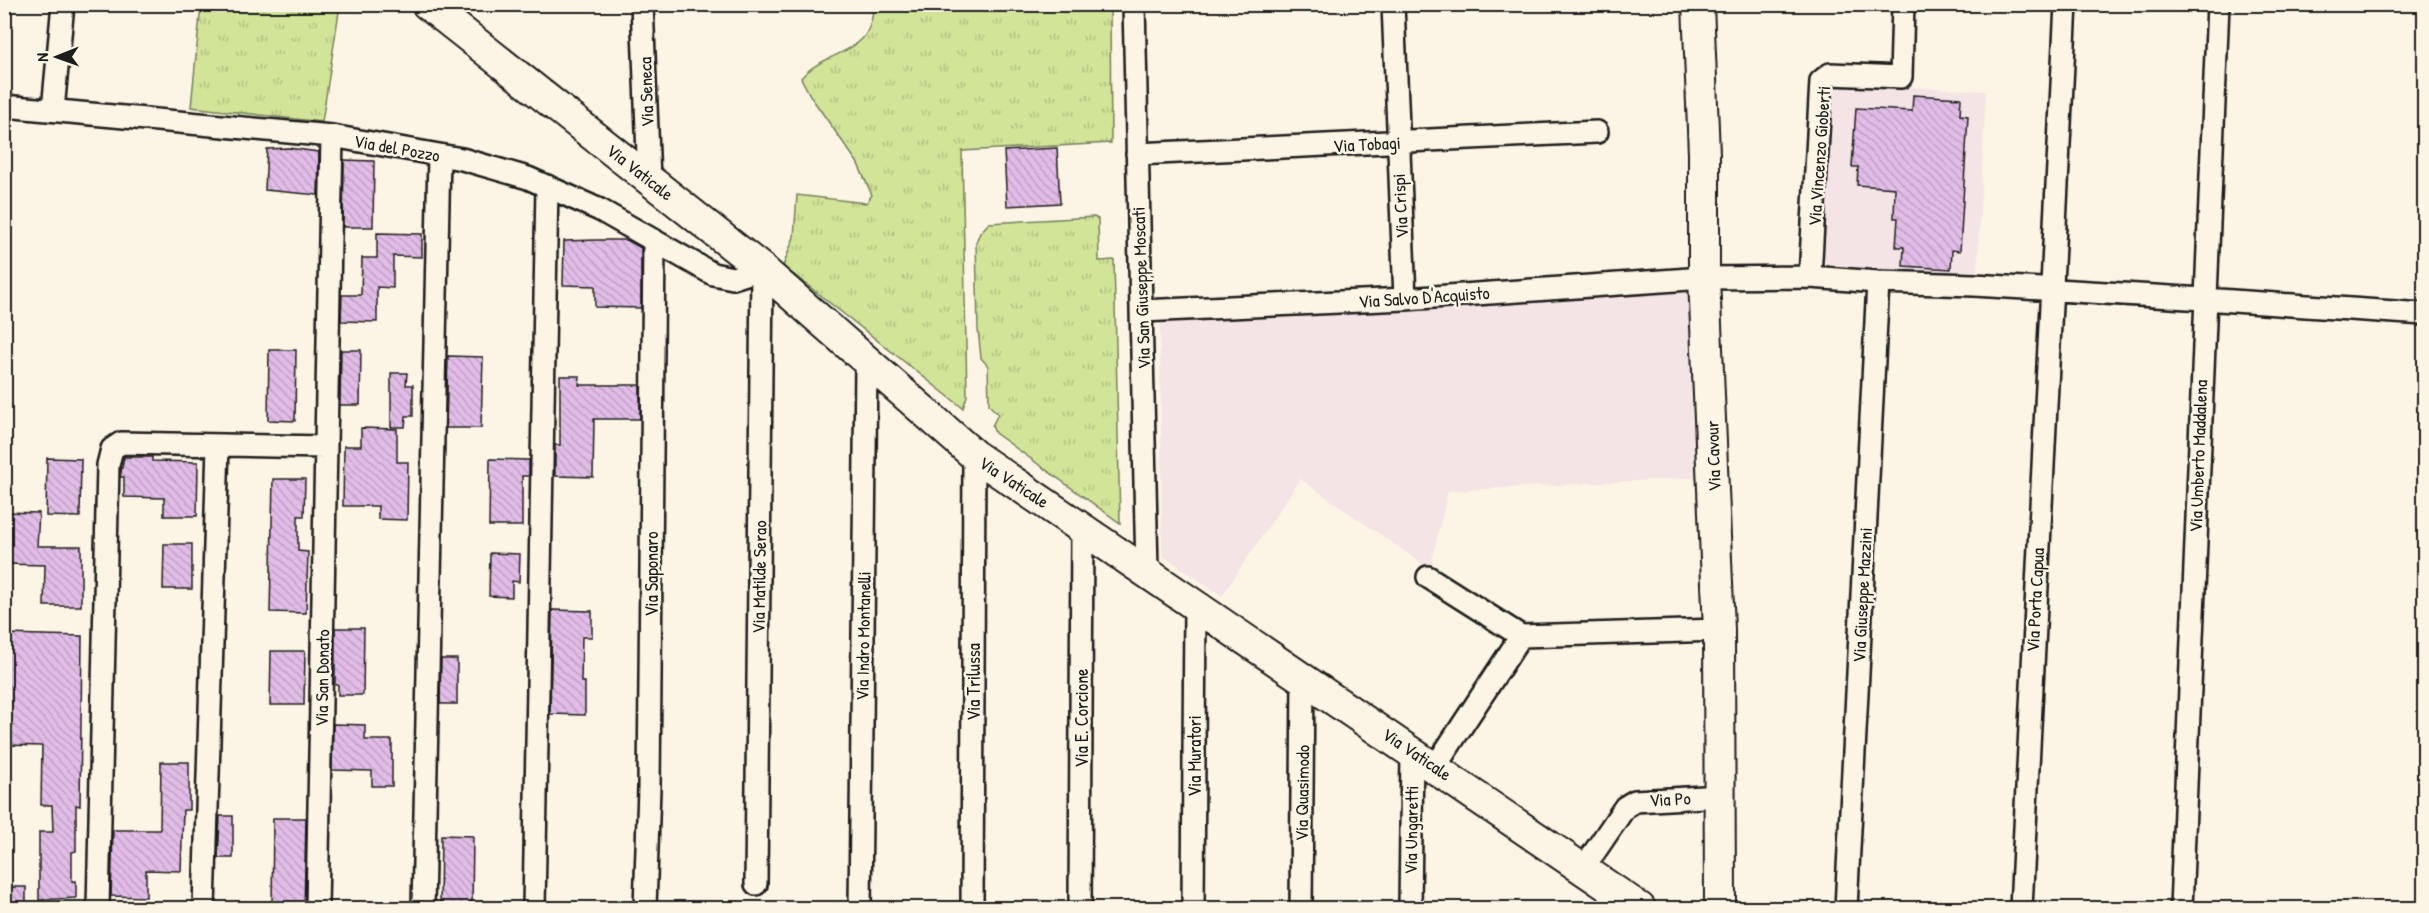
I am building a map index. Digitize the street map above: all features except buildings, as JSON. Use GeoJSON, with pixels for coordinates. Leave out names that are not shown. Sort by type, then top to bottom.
{"type":"FeatureCollection","features":[{"type":"Feature","properties":{"kind":"street"},"geometry":{"type":"LineString","coordinates":[[53,110],[63,4]]}},
{"type":"Feature","properties":{"kind":"street","name":"Via Vaticale"},"geometry":{"type":"LineString","coordinates":[[427,4],[762,269],[866,363],[974,455],[1304,677],[1640,909]]}},
{"type":"Feature","properties":{"kind":"street","name":"Via Seneca"},"geometry":{"type":"LineString","coordinates":[[642,4],[649,180]]}},
{"type":"Feature","properties":{"kind":"street","name":"Via San Giuseppe Moscati"},"geometry":{"type":"LineString","coordinates":[[1134,4],[1147,571]]}},
{"type":"Feature","properties":{"kind":"street","name":"Via Crispi"},"geometry":{"type":"LineString","coordinates":[[1393,4],[1405,299]]}},
{"type":"Feature","properties":{"kind":"street","name":"Via Cavour"},"geometry":{"type":"LineString","coordinates":[[1698,4],[1704,154],[1704,278],[1719,630],[1720,909]]}},
{"type":"Feature","properties":{"kind":"street","name":"Via Vincenzo Gioberti"},"geometry":{"type":"LineString","coordinates":[[1810,277],[1821,81],[1830,74],[1901,77],[1904,4]]}},
{"type":"Feature","properties":{"kind":"street","name":"Via Porta Capua"},"geometry":{"type":"LineString","coordinates":[[2021,909],[2049,291],[2066,4]]}},
{"type":"Feature","properties":{"kind":"street","name":"Via Umberto Maddalena"},"geometry":{"type":"LineString","coordinates":[[2181,909],[2204,299],[2218,4]]}},
{"type":"Feature","properties":{"kind":"street","name":"Via del Pozzo"},"geometry":{"type":"LineString","coordinates":[[4,106],[332,136],[439,155],[500,170],[547,186],[600,210],[713,274],[733,278],[762,269]]}},
{"type":"Feature","properties":{"kind":"street","name":"Via Tobagi"},"geometry":{"type":"LineString","coordinates":[[1137,154],[1597,132]]}},
{"type":"Feature","properties":{"kind":"street","name":"Via San Donato"},"geometry":{"type":"LineString","coordinates":[[317,909],[332,136]]}},
{"type":"Feature","properties":{"kind":"street"},"geometry":{"type":"LineString","coordinates":[[423,909],[439,155]]}},
{"type":"Feature","properties":{"kind":"street"},"geometry":{"type":"LineString","coordinates":[[534,909],[547,186]]}},
{"type":"Feature","properties":{"kind":"street","name":"Via Saponaro"},"geometry":{"type":"LineString","coordinates":[[645,909],[649,788],[654,240]]}},
{"type":"Feature","properties":{"kind":"street","name":"Via Matilde Serao"},"geometry":{"type":"LineString","coordinates":[[756,884],[762,269]]}},
{"type":"Feature","properties":{"kind":"street","name":"Via Salvo D'Acquisto"},"geometry":{"type":"LineString","coordinates":[[1142,311],[1405,299],[1704,278],[1810,277],[1974,285],[2424,314]]}},
{"type":"Feature","properties":{"kind":"street","name":"Via Giuseppe Mazzini"},"geometry":{"type":"LineString","coordinates":[[1846,909],[1878,282]]}},
{"type":"Feature","properties":{"kind":"street","name":"Via Indro Montanelli"},"geometry":{"type":"LineString","coordinates":[[860,909],[866,363]]}},
{"type":"Feature","properties":{"kind":"street"},"geometry":{"type":"LineString","coordinates":[[98,909],[108,465],[112,449],[121,443],[325,447]]}},
{"type":"Feature","properties":{"kind":"street"},"geometry":{"type":"LineString","coordinates":[[204,909],[219,445]]}},
{"type":"Feature","properties":{"kind":"street","name":"Via Trilussa"},"geometry":{"type":"LineString","coordinates":[[972,909],[974,455]]}},
{"type":"Feature","properties":{"kind":"street","name":"Via E. Corcione"},"geometry":{"type":"LineString","coordinates":[[1080,909],[1083,527]]}},
{"type":"Feature","properties":{"kind":"street"},"geometry":{"type":"LineString","coordinates":[[1428,577],[1521,636],[1719,630]]}},
{"type":"Feature","properties":{"kind":"street","name":"Via Muratori"},"geometry":{"type":"LineString","coordinates":[[1193,909],[1195,604]]}},
{"type":"Feature","properties":{"kind":"street"},"geometry":{"type":"LineString","coordinates":[[1423,759],[1521,636]]}},
{"type":"Feature","properties":{"kind":"street","name":"Via Quasimodo"},"geometry":{"type":"LineString","coordinates":[[1301,909],[1304,677]]}},
{"type":"Feature","properties":{"kind":"street","name":"Via Ungaretti"},"geometry":{"type":"LineString","coordinates":[[1410,909],[1423,759]]}},
{"type":"Feature","properties":{"kind":"street","name":"Via Po"},"geometry":{"type":"LineString","coordinates":[[1583,869],[1625,807],[1635,801],[1721,796]]}},
{"type":"Feature","properties":{"kind":"shaded area"},"geometry":{"type":"Polygon","coordinates":[[[1839,83],[1986,91],[1977,276],[1832,271],[1824,260],[1831,92],[1839,83]]]}},
{"type":"Feature","properties":{"kind":"shaded area"},"geometry":{"type":"Polygon","coordinates":[[[1696,291],[1706,477],[1448,491],[1430,569],[1300,479],[1222,596],[1162,555],[1160,320],[1696,291]]]}},
{"type":"Feature","properties":{"kind":"green space"},"geometry":{"type":"Polygon","coordinates":[[[201,5],[340,5],[322,122],[191,107],[201,5]]]}},
{"type":"Feature","properties":{"kind":"green space"},"geometry":{"type":"Polygon","coordinates":[[[873,5],[1110,5],[1111,143],[962,151],[967,396],[963,408],[783,266],[794,237],[797,195],[866,203],[872,195],[857,162],[811,97],[801,78],[812,68],[847,50],[866,34],[871,22],[873,5]]]}},
{"type":"Feature","properties":{"kind":"green space"},"geometry":{"type":"Polygon","coordinates":[[[1094,217],[1098,219],[1099,261],[1114,260],[1120,523],[995,433],[992,426],[998,414],[989,405],[988,366],[981,358],[978,329],[976,242],[989,223],[1094,217]]]}}]}
